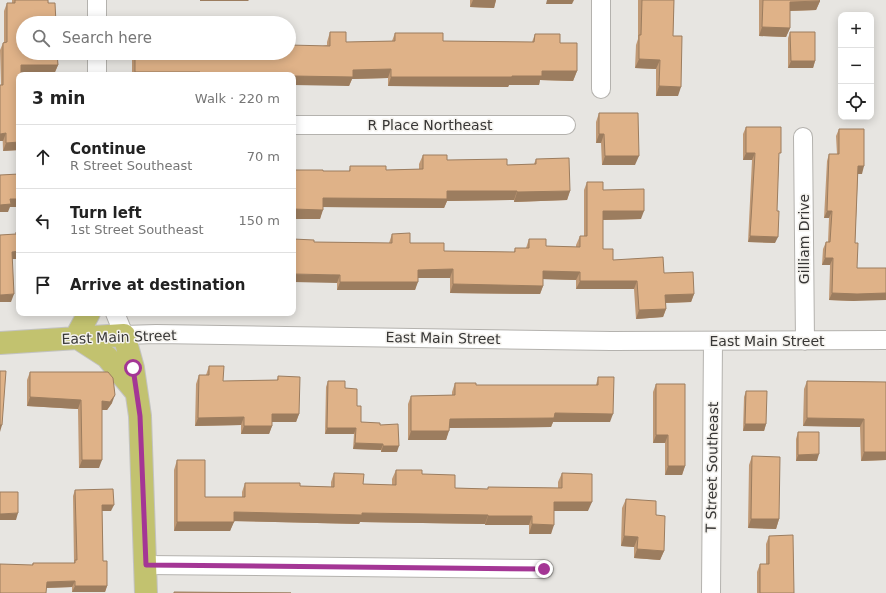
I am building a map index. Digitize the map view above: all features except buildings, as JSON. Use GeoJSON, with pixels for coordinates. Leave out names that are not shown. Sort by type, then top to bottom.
{"type":"FeatureCollection","features":[{"type":"Feature","properties":{"kind":"main road"},"geometry":{"type":"LineString","coordinates":[[88,316],[76,337],[107,357],[136,392]]}},
{"type":"Feature","properties":{"kind":"main road"},"geometry":{"type":"LineString","coordinates":[[124,334],[133,368],[140,416],[146,593]]}},
{"type":"Feature","properties":{"kind":"main road","name":"East Main Street"},"geometry":{"type":"LineString","coordinates":[[0,343],[124,334]]}},
{"type":"Feature","properties":{"kind":"street"},"geometry":{"type":"LineString","coordinates":[[97,0],[97,16]]}},
{"type":"Feature","properties":{"kind":"street"},"geometry":{"type":"LineString","coordinates":[[601,0],[601,89]]}},
{"type":"Feature","properties":{"kind":"street"},"geometry":{"type":"LineString","coordinates":[[97,60],[98,72]]}},
{"type":"Feature","properties":{"kind":"street","name":"R Place Northeast"},"geometry":{"type":"LineString","coordinates":[[296,125],[566,125]]}},
{"type":"Feature","properties":{"kind":"street","name":"Gilliam Drive"},"geometry":{"type":"LineString","coordinates":[[803,137],[805,341]]}},
{"type":"Feature","properties":{"kind":"street"},"geometry":{"type":"LineString","coordinates":[[116,316],[124,334]]}},
{"type":"Feature","properties":{"kind":"street","name":"East Main Street"},"geometry":{"type":"LineString","coordinates":[[124,334],[713,341],[886,340]]}},
{"type":"Feature","properties":{"kind":"street","name":"T Street Southeast"},"geometry":{"type":"LineString","coordinates":[[711,593],[713,341]]}},
{"type":"Feature","properties":{"kind":"street"},"geometry":{"type":"LineString","coordinates":[[146,565],[544,569]]}},
{"type":"Feature","properties":{"kind":"route"},"geometry":{"type":"LineString","coordinates":[[133,368],[140,416],[146,565],[544,569]]}}]}
